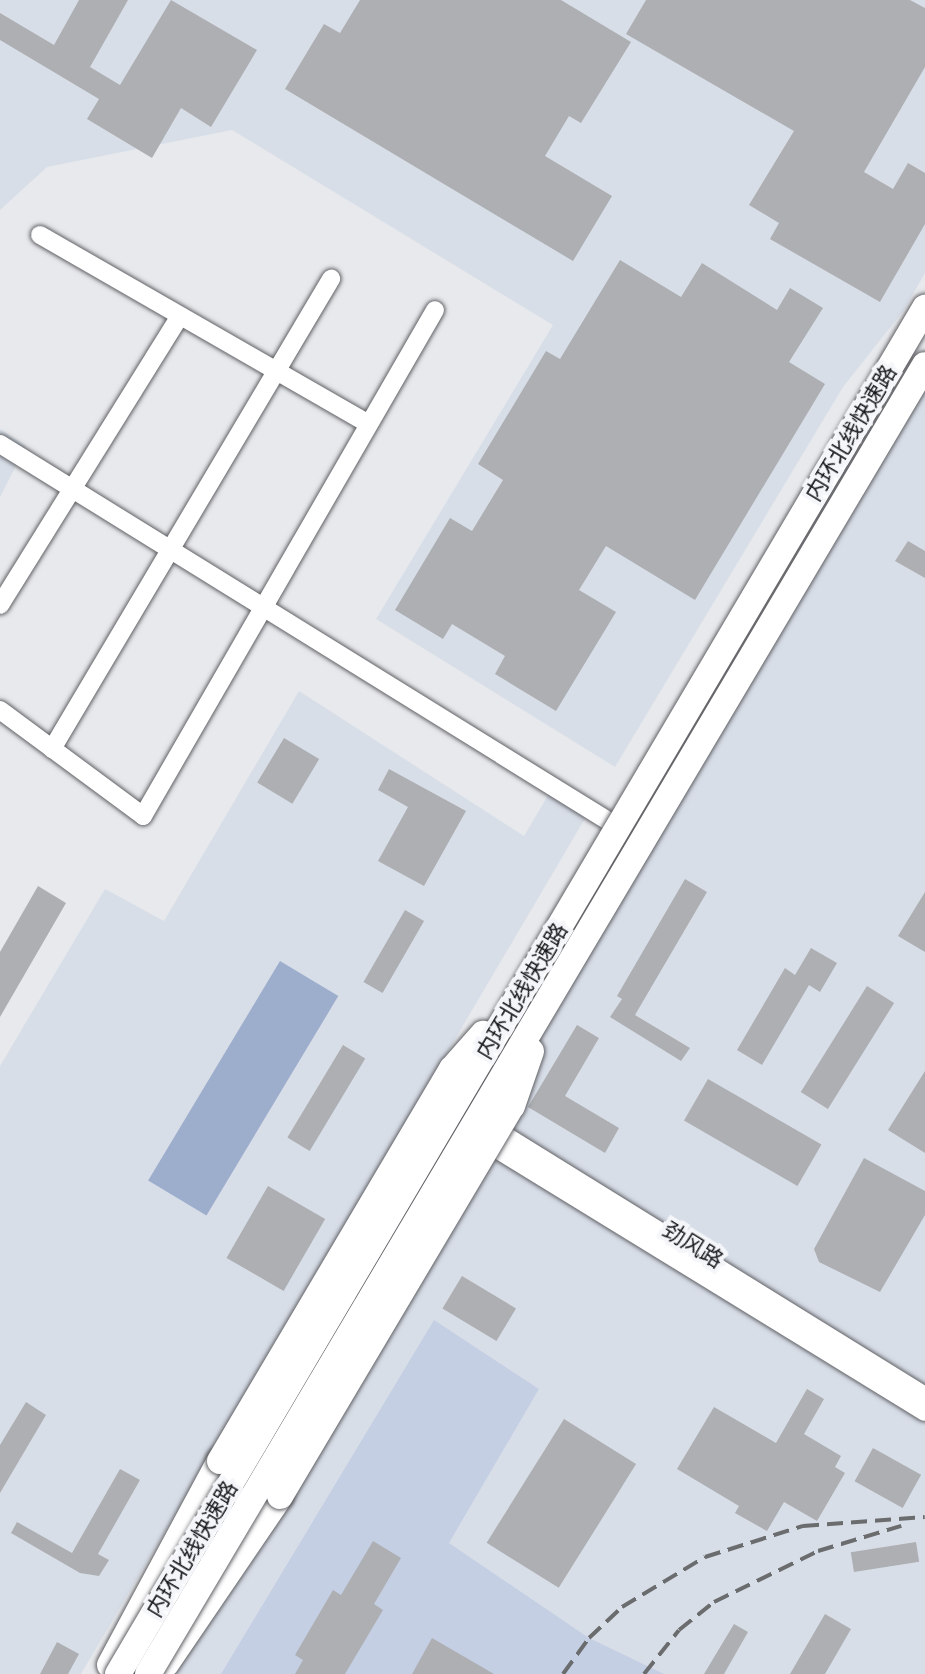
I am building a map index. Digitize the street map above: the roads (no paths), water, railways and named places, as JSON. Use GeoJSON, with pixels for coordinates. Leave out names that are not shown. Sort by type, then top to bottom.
{"type":"FeatureCollection","features":[{"type":"Feature","properties":{"kind":"highway","name":"内环北线快速路"},"geometry":{"type":"LineString","coordinates":[[114,1670],[578,896],[925,308]]}},
{"type":"Feature","properties":{"kind":"highway","name":"内环北线快速路"},"geometry":{"type":"LineString","coordinates":[[148,1674],[925,365]]}},
{"type":"Feature","properties":{"kind":"highway"},"geometry":{"type":"LineString","coordinates":[[114,1670],[220,1461],[452,1069],[502,1013],[578,896]]}},
{"type":"Feature","properties":{"kind":"highway"},"geometry":{"type":"LineString","coordinates":[[159,1674],[280,1496],[512,1106],[537,1034],[600,912]]}},
{"type":"Feature","properties":{"kind":"street"},"geometry":{"type":"LineString","coordinates":[[40,235],[369,424]]}},
{"type":"Feature","properties":{"kind":"street"},"geometry":{"type":"LineString","coordinates":[[52,749],[168,548],[331,279]]}},
{"type":"Feature","properties":{"kind":"street"},"geometry":{"type":"LineString","coordinates":[[0,710],[143,816],[435,310]]}},
{"type":"Feature","properties":{"kind":"street"},"geometry":{"type":"LineString","coordinates":[[0,605],[180,316]]}},
{"type":"Feature","properties":{"kind":"street"},"geometry":{"type":"LineString","coordinates":[[0,444],[610,822]]}},
{"type":"Feature","properties":{"kind":"street","name":"劲风路"},"geometry":{"type":"LineString","coordinates":[[925,1396],[442,1106],[925,1412]]}},
{"type":"Feature","properties":{"kind":"railway"},"geometry":{"type":"LineString","coordinates":[[563,1674],[589,1638],[622,1607],[705,1557],[803,1526],[925,1517]]}},
{"type":"Feature","properties":{"kind":"railway"},"geometry":{"type":"LineString","coordinates":[[644,1674],[679,1630],[714,1602],[818,1551],[901,1526]]}}]}
